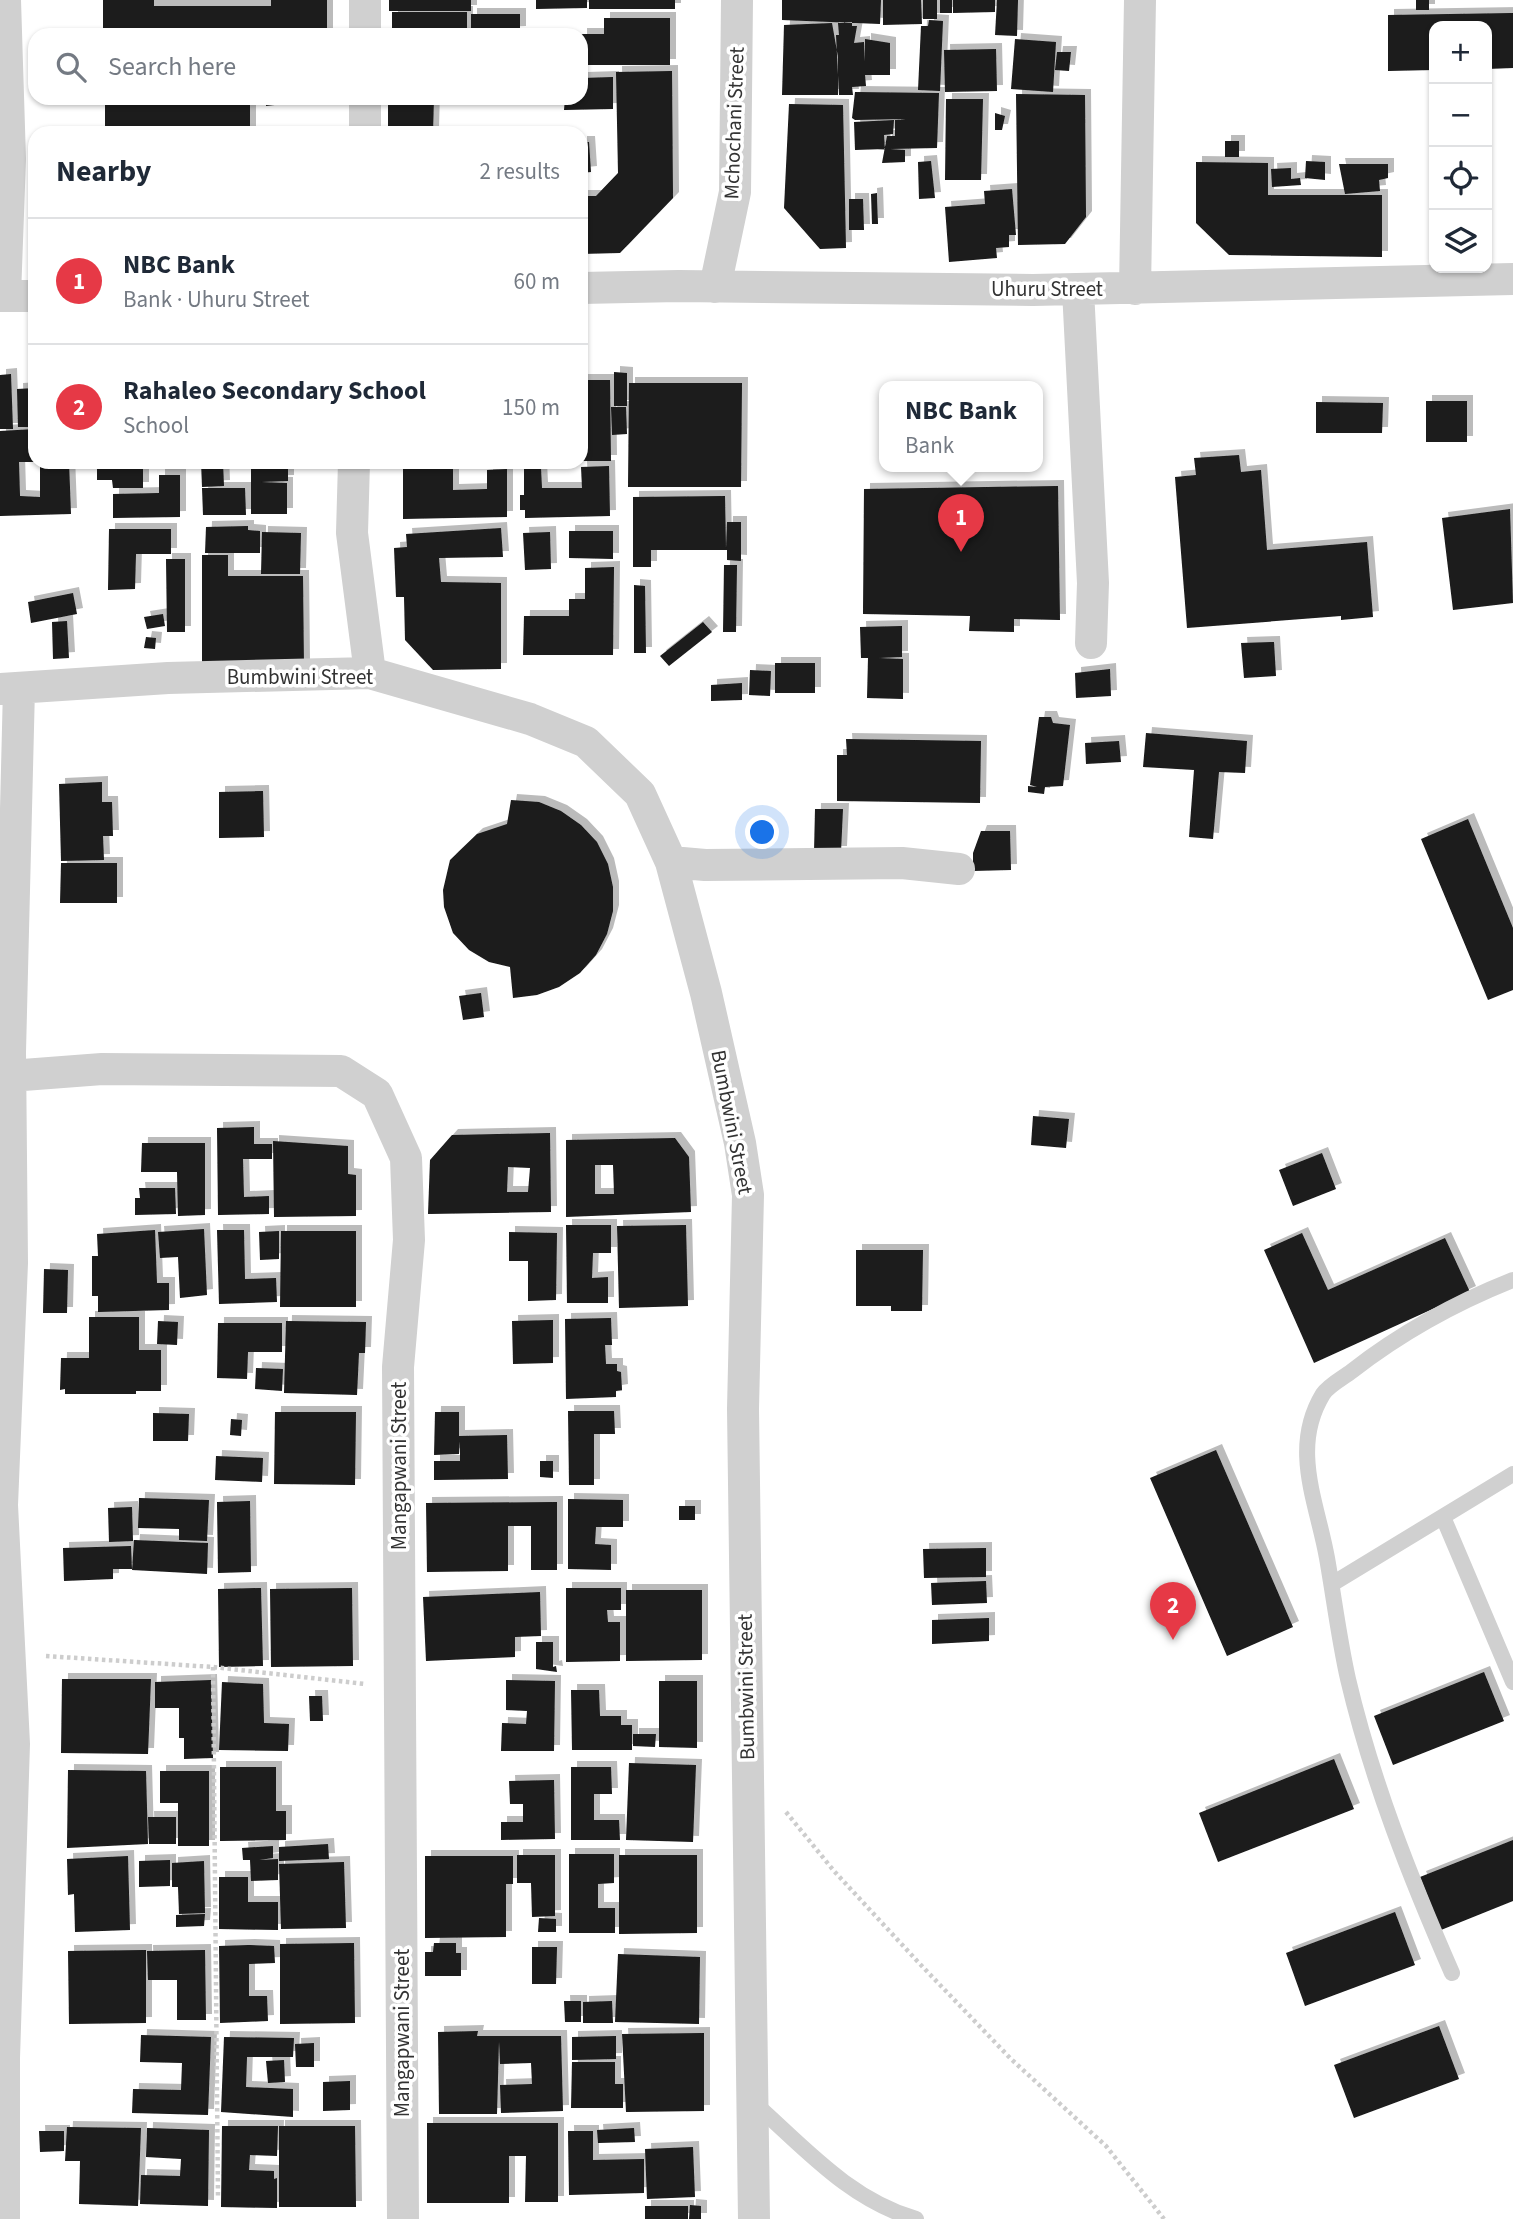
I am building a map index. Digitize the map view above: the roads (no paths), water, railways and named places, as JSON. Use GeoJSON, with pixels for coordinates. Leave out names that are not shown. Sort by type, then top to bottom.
{"type":"FeatureCollection","features":[{"type":"Feature","properties":{"kind":"street"},"geometry":{"type":"LineString","coordinates":[[5,0],[13,296]]}},
{"type":"Feature","properties":{"kind":"street"},"geometry":{"type":"LineString","coordinates":[[365,0],[365,28]]}},
{"type":"Feature","properties":{"kind":"street","name":"Mchochani Street"},"geometry":{"type":"LineString","coordinates":[[715,287],[735,192],[737,0]]}},
{"type":"Feature","properties":{"kind":"street"},"geometry":{"type":"LineString","coordinates":[[1135,289],[1140,0]]}},
{"type":"Feature","properties":{"kind":"street"},"geometry":{"type":"LineString","coordinates":[[365,105],[365,126]]}},
{"type":"Feature","properties":{"kind":"street","name":"Uhuru Street"},"geometry":{"type":"LineString","coordinates":[[588,288],[1078,290],[1513,279]]}},
{"type":"Feature","properties":{"kind":"street"},"geometry":{"type":"LineString","coordinates":[[1078,290],[1093,583],[1091,643]]}},
{"type":"Feature","properties":{"kind":"street"},"geometry":{"type":"LineString","coordinates":[[354,469],[352,533],[370,673]]}},
{"type":"Feature","properties":{"kind":"street","name":"Bumbwini Street"},"geometry":{"type":"LineString","coordinates":[[9,689],[168,678],[370,673],[530,719],[586,742],[640,794],[671,862],[706,993],[740,1143],[748,1195],[743,1409],[754,2219]]}},
{"type":"Feature","properties":{"kind":"street"},"geometry":{"type":"LineString","coordinates":[[3,2213],[4,2058],[14,1744],[2,1505],[12,1263],[9,689]]}},
{"type":"Feature","properties":{"kind":"street"},"geometry":{"type":"LineString","coordinates":[[671,862],[705,865],[902,863],[959,869]]}},
{"type":"Feature","properties":{"kind":"street","name":"Mangapwani Street"},"geometry":{"type":"LineString","coordinates":[[10,1076],[102,1069],[341,1071],[377,1094],[406,1158],[409,1240],[398,1367],[403,2219]]}},
{"type":"Feature","properties":{"kind":"lane"},"geometry":{"type":"LineString","coordinates":[[1452,1973],[1407,1870],[1370,1761],[1347,1677],[1332,1584],[1308,1484],[1306,1436],[1324,1392],[1378,1351],[1476,1294],[1513,1280]]}},
{"type":"Feature","properties":{"kind":"lane"},"geometry":{"type":"LineString","coordinates":[[1332,1584],[1513,1474]]}},
{"type":"Feature","properties":{"kind":"lane"},"geometry":{"type":"LineString","coordinates":[[1443,1517],[1513,1682]]}},
{"type":"Feature","properties":{"kind":"lane"},"geometry":{"type":"LineString","coordinates":[[753,2102],[833,2176],[892,2212],[916,2219]]}},
{"type":"Feature","properties":{"kind":"place","name":"NBC Bank"},"geometry":{"type":"Point","coordinates":[961,552]}},
{"type":"Feature","properties":{"kind":"place","name":"Rahaleo Secondary School"},"geometry":{"type":"Point","coordinates":[1173,1640]}}]}
